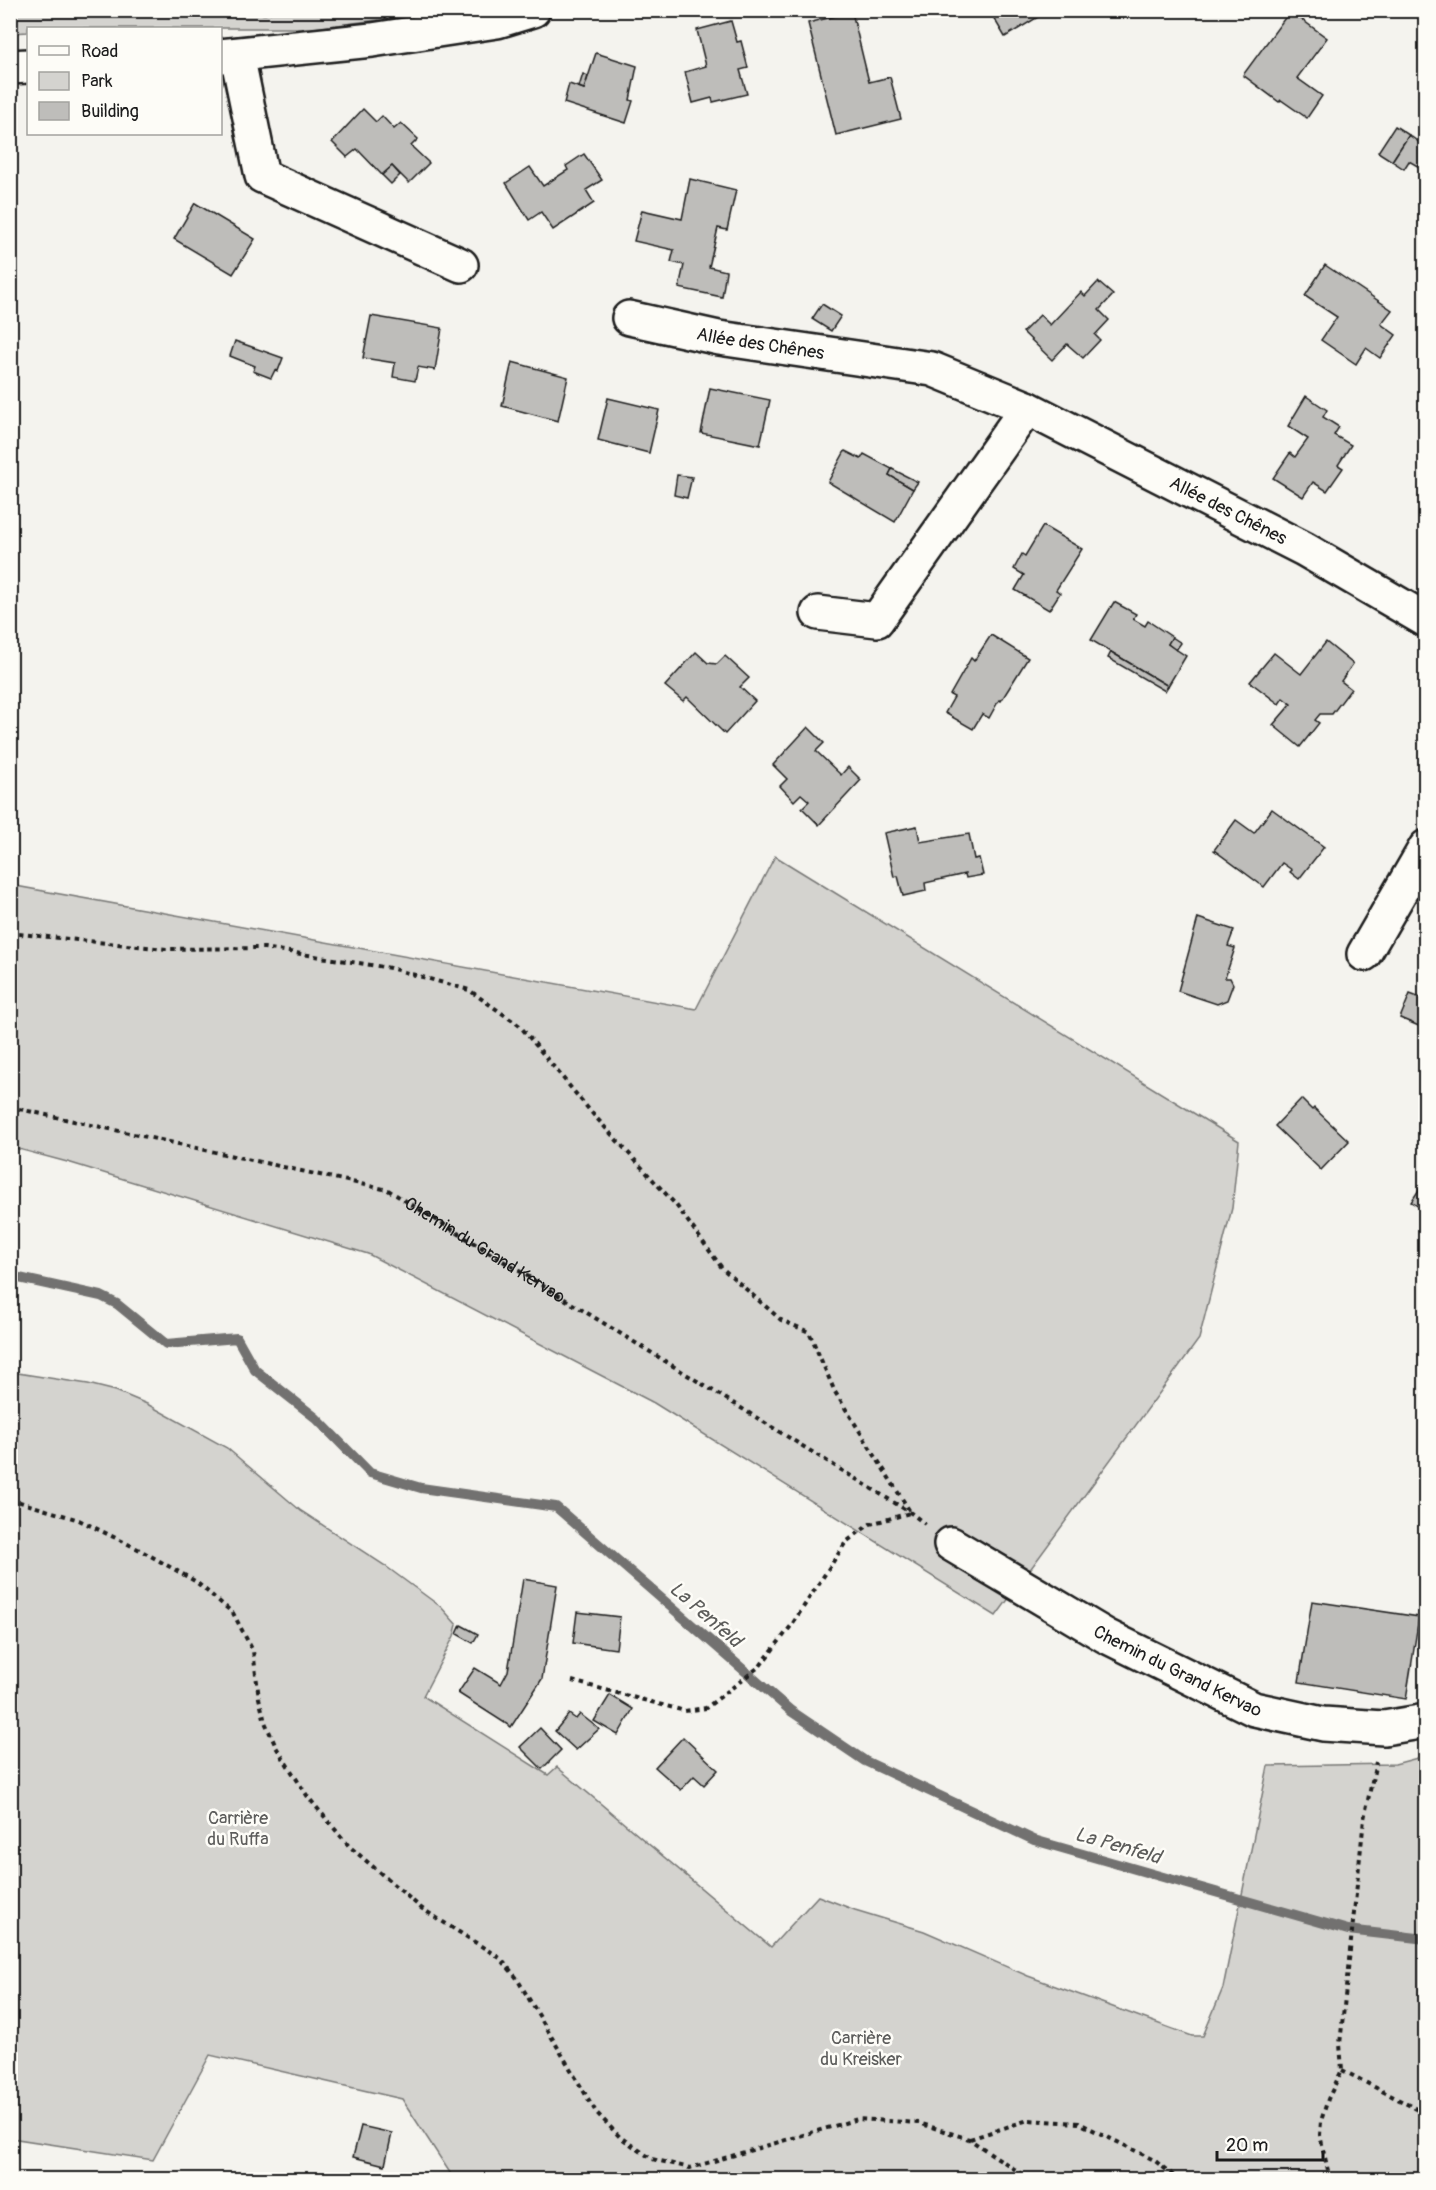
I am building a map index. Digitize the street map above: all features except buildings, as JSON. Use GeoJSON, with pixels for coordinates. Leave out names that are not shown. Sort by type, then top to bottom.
{"type":"FeatureCollection","features":[{"type":"Feature","properties":{"kind":"street"},"geometry":{"type":"LineString","coordinates":[[461,265],[262,176],[229,55],[384,38],[497,21],[533,10]]}},
{"type":"Feature","properties":{"kind":"street"},"geometry":{"type":"LineString","coordinates":[[10,67],[27,66]]}},
{"type":"Feature","properties":{"kind":"street","name":"Allée des Chênes"},"geometry":{"type":"LineString","coordinates":[[629,318],[719,338],[932,369],[1027,408],[1304,549],[1425,620]]}},
{"type":"Feature","properties":{"kind":"street"},"geometry":{"type":"LineString","coordinates":[[818,613],[877,620],[1027,408]]}},
{"type":"Feature","properties":{"kind":"street"},"geometry":{"type":"LineString","coordinates":[[1364,954],[1425,847]]}},
{"type":"Feature","properties":{"kind":"street","name":"Chemin du Grand Kervao"},"geometry":{"type":"LineString","coordinates":[[951,1544],[1106,1636],[1254,1709],[1323,1724],[1384,1728],[1425,1721]]}},
{"type":"Feature","properties":{"kind":"path"},"geometry":{"type":"LineString","coordinates":[[199,10],[276,13]]}},
{"type":"Feature","properties":{"kind":"path"},"geometry":{"type":"LineString","coordinates":[[10,933],[166,949],[264,948],[390,968],[470,990],[520,1026],[591,1112],[675,1205],[722,1268],[781,1320],[809,1332],[835,1392],[911,1513],[870,1524],[846,1542],[791,1626],[760,1666],[706,1708],[686,1711],[572,1681]]}},
{"type":"Feature","properties":{"kind":"path","name":"Chemin du Grand Kervao"},"geometry":{"type":"LineString","coordinates":[[10,1107],[388,1190],[911,1513]]}},
{"type":"Feature","properties":{"kind":"path"},"geometry":{"type":"LineString","coordinates":[[10,1498],[79,1520],[140,1550],[195,1581],[233,1613],[253,1651],[259,1698],[265,1722],[276,1747],[308,1797],[349,1846],[421,1908],[500,1958],[516,1977],[596,2112],[620,2137],[652,2159],[690,2168],[858,2119],[919,2123],[969,2139],[1031,2180]]}},
{"type":"Feature","properties":{"kind":"path"},"geometry":{"type":"LineString","coordinates":[[1330,2180],[1320,2135],[1321,2121],[1328,2099],[1342,2070],[1340,2044],[1364,1819],[1384,1728]]}},
{"type":"Feature","properties":{"kind":"path"},"geometry":{"type":"LineString","coordinates":[[1342,2070],[1425,2114]]}},
{"type":"Feature","properties":{"kind":"path"},"geometry":{"type":"LineString","coordinates":[[969,2139],[1028,2120],[1079,2123],[1154,2160],[1179,2180]]}},
{"type":"Feature","properties":{"kind":"green space"},"geometry":{"type":"Polygon","coordinates":[[[11,10],[447,10],[314,28],[27,27],[27,32],[11,33],[11,10]]]}},
{"type":"Feature","properties":{"kind":"green space"},"geometry":{"type":"Polygon","coordinates":[[[775,856],[1239,1141],[1232,1208],[1199,1339],[996,1616],[654,1403],[368,1254],[71,1163],[11,1147],[10,885],[696,1009],[775,856]]]}},
{"type":"Feature","properties":{"kind":"green space","name":"Carrière du Ruffa"},"geometry":{"type":"Polygon","coordinates":[[[11,1372],[88,1384],[116,1391],[147,1404],[227,1448],[301,1511],[384,1565],[441,1607],[457,1625],[454,1636],[423,1696],[548,1775],[557,1767],[771,1947],[818,1896],[924,1931],[1028,1976],[1192,2036],[1203,2036],[1223,1988],[1268,1766],[1395,1764],[1425,1756],[1425,2179],[454,2179],[402,2099],[210,2055],[153,2160],[11,2138],[11,1372]]]}},
{"type":"Feature","properties":{"kind":"waterway","name":"La Penfeld"},"geometry":{"type":"LineString","coordinates":[[10,1276],[101,1296],[117,1304],[166,1344],[237,1338],[255,1370],[316,1418],[370,1473],[421,1488],[556,1507],[791,1711],[865,1761],[1034,1840],[1348,1930],[1426,1939]]}},
{"type":"Feature","properties":{"kind":"park label","name":"Carrière du Kreisker"},"geometry":{"type":"Point","coordinates":[861,2048]}}]}
